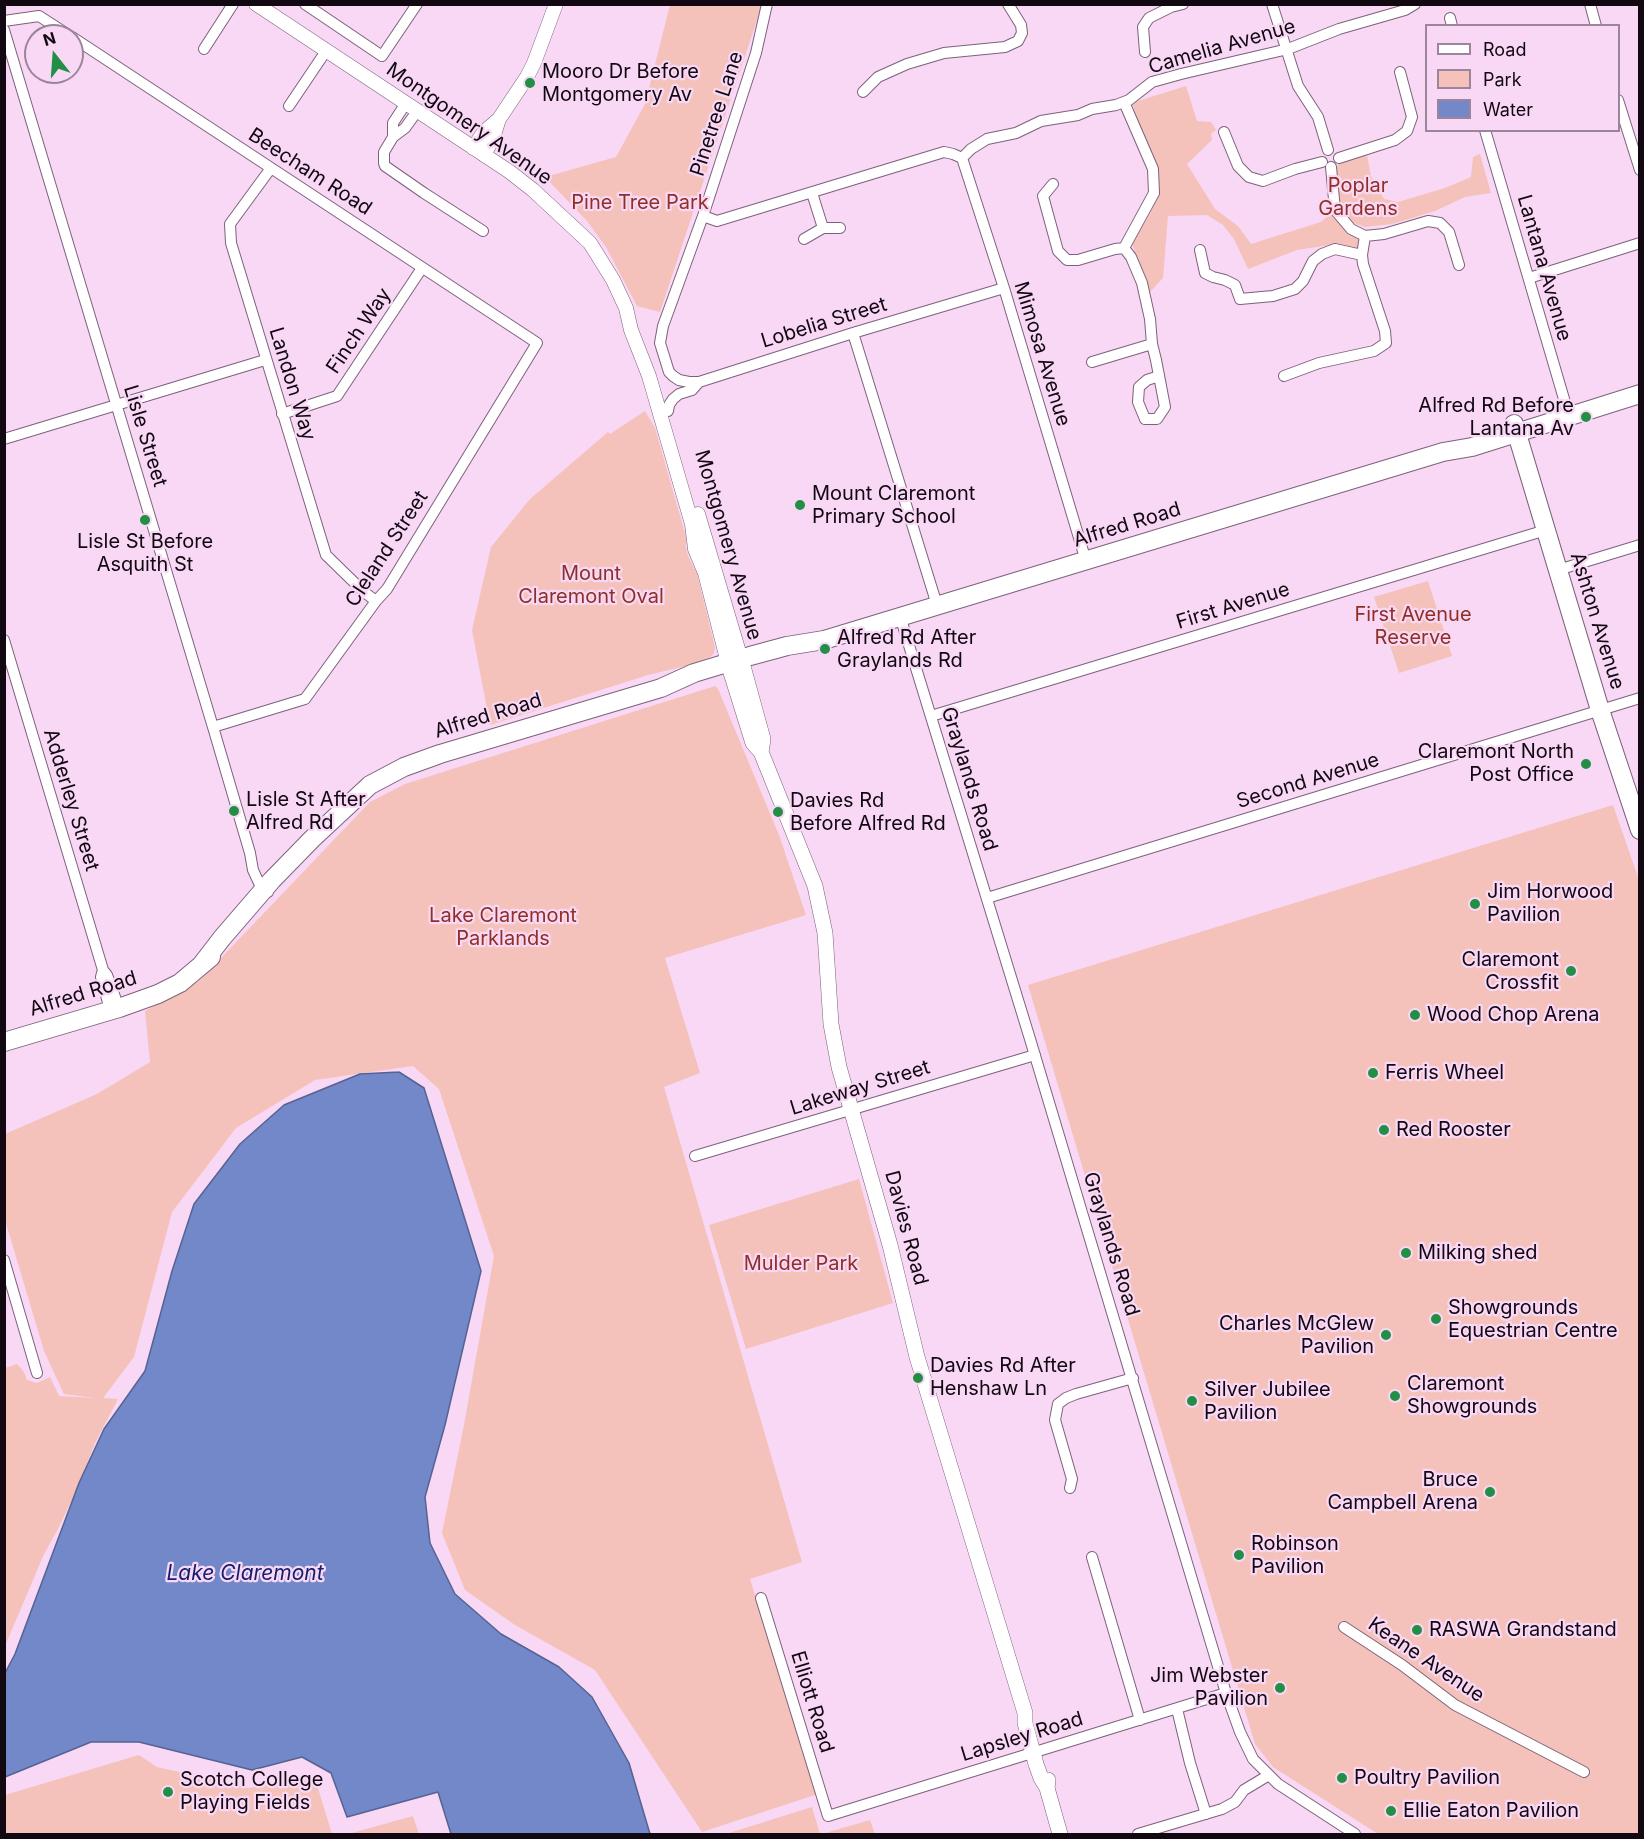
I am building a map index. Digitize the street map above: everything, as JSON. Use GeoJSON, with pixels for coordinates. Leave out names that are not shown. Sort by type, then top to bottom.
{"type":"FeatureCollection","features":[{"type":"Feature","properties":{"kind":"main road","name":"Alfred Road"},"geometry":{"type":"LineString","coordinates":[[4,1042],[114,1009],[158,994],[180,983],[202,964],[222,938],[271,887],[312,839],[370,785],[404,767],[440,753],[661,688],[694,673],[790,657],[824,640],[1443,452],[1470,438],[1515,428],[1640,386]]}},
{"type":"Feature","properties":{"kind":"main road","name":"Alfred Road"},"geometry":{"type":"LineString","coordinates":[[1567,412],[1640,394]]}},
{"type":"Feature","properties":{"kind":"main road","name":"Ashton Avenue"},"geometry":{"type":"LineString","coordinates":[[1515,428],[1600,710],[1640,830]]}},
{"type":"Feature","properties":{"kind":"main road","name":"Davies Road"},"geometry":{"type":"LineString","coordinates":[[736,666],[763,739],[761,752],[771,781],[800,845],[815,886],[825,933],[832,1035],[851,1109],[890,1245],[918,1357],[1025,1713],[1032,1721],[1037,1751],[1048,1777],[1047,1788],[1060,1834]]}},
{"type":"Feature","properties":{"kind":"street"},"geometry":{"type":"LineString","coordinates":[[204,49],[233,4]]}},
{"type":"Feature","properties":{"kind":"street","name":"Montgomery Avenue"},"geometry":{"type":"LineString","coordinates":[[256,4],[412,106],[533,189],[590,243],[613,279],[626,308],[638,323],[648,347],[692,524],[695,549],[736,666]]}},
{"type":"Feature","properties":{"kind":"street"},"geometry":{"type":"LineString","coordinates":[[305,4],[381,56],[417,4]]}},
{"type":"Feature","properties":{"kind":"street"},"geometry":{"type":"LineString","coordinates":[[478,151],[484,132],[499,119],[515,97],[534,63],[556,4]]}},
{"type":"Feature","properties":{"kind":"street","name":"Pinetree Lane"},"geometry":{"type":"LineString","coordinates":[[699,382],[679,380],[669,372],[660,343],[663,326],[703,216],[756,53],[767,4]]}},
{"type":"Feature","properties":{"kind":"street"},"geometry":{"type":"LineString","coordinates":[[863,92],[878,77],[907,64],[944,53],[1005,47],[1018,41],[1022,33],[1021,25],[1008,4]]}},
{"type":"Feature","properties":{"kind":"street"},"geometry":{"type":"LineString","coordinates":[[1145,52],[1143,27],[1149,18],[1183,4]]}},
{"type":"Feature","properties":{"kind":"street"},"geometry":{"type":"LineString","coordinates":[[1272,4],[1299,86],[1318,117],[1328,150],[1337,153],[1331,162],[1335,210],[1352,229],[1365,236],[1383,234],[1428,221],[1440,223],[1449,232],[1459,265]]}},
{"type":"Feature","properties":{"kind":"street","name":"Camelia Avenue"},"geometry":{"type":"LineString","coordinates":[[962,158],[987,139],[1016,133],[1041,121],[1078,115],[1092,109],[1116,105],[1129,100],[1152,82],[1288,49],[1339,29],[1405,10],[1416,4]]}},
{"type":"Feature","properties":{"kind":"street"},"geometry":{"type":"LineString","coordinates":[[1590,4],[1595,24]]}},
{"type":"Feature","properties":{"kind":"street","name":"Beecham Road"},"geometry":{"type":"LineString","coordinates":[[4,21],[39,16],[51,24]]}},
{"type":"Feature","properties":{"kind":"street","name":"Lisle Street"},"geometry":{"type":"LineString","coordinates":[[4,30],[254,870],[271,887]]}},
{"type":"Feature","properties":{"kind":"street","name":"Beecham Road"},"geometry":{"type":"LineString","coordinates":[[84,46],[527,337]]}},
{"type":"Feature","properties":{"kind":"street"},"geometry":{"type":"LineString","coordinates":[[289,106],[326,51]]}},
{"type":"Feature","properties":{"kind":"street"},"geometry":{"type":"LineString","coordinates":[[1224,132],[1238,166],[1249,177],[1263,181],[1295,169],[1331,162],[1395,140],[1407,131],[1412,117],[1400,72]]}},
{"type":"Feature","properties":{"kind":"street"},"geometry":{"type":"LineString","coordinates":[[1124,102],[1153,169],[1154,193],[1124,248]]}},
{"type":"Feature","properties":{"kind":"street"},"geometry":{"type":"LineString","coordinates":[[412,106],[393,123],[393,137],[383,155],[386,166],[483,231]]}},
{"type":"Feature","properties":{"kind":"street"},"geometry":{"type":"LineString","coordinates":[[1620,106],[1640,170]]}},
{"type":"Feature","properties":{"kind":"street","name":"Lantana Avenue"},"geometry":{"type":"LineString","coordinates":[[1486,132],[1567,412]]}},
{"type":"Feature","properties":{"kind":"street"},"geometry":{"type":"LineString","coordinates":[[703,216],[717,221],[944,152],[962,158]]}},
{"type":"Feature","properties":{"kind":"street","name":"Mimosa Avenue"},"geometry":{"type":"LineString","coordinates":[[962,158],[1004,288],[1086,561]]}},
{"type":"Feature","properties":{"kind":"street","name":"Landon Way"},"geometry":{"type":"LineString","coordinates":[[271,168],[230,224],[231,243],[326,555],[376,601]]}},
{"type":"Feature","properties":{"kind":"street"},"geometry":{"type":"LineString","coordinates":[[1053,184],[1043,196],[1058,251],[1067,260],[1078,260],[1124,248]]}},
{"type":"Feature","properties":{"kind":"street"},"geometry":{"type":"LineString","coordinates":[[812,193],[823,228]]}},
{"type":"Feature","properties":{"kind":"street"},"geometry":{"type":"LineString","coordinates":[[804,239],[823,228],[840,228]]}},
{"type":"Feature","properties":{"kind":"street"},"geometry":{"type":"LineString","coordinates":[[1284,376],[1319,363],[1374,351],[1386,343],[1385,331],[1363,264],[1365,236]]}},
{"type":"Feature","properties":{"kind":"street"},"geometry":{"type":"LineString","coordinates":[[1529,278],[1640,243]]}},
{"type":"Feature","properties":{"kind":"street"},"geometry":{"type":"LineString","coordinates":[[1124,248],[1131,257],[1142,284],[1159,376]]}},
{"type":"Feature","properties":{"kind":"street"},"geometry":{"type":"LineString","coordinates":[[1200,250],[1205,273],[1235,285],[1240,299],[1273,296],[1295,289],[1303,281],[1313,261],[1322,254],[1335,249],[1362,255]]}},
{"type":"Feature","properties":{"kind":"street","name":"Finch Way"},"geometry":{"type":"LineString","coordinates":[[282,414],[337,396],[422,268]]}},
{"type":"Feature","properties":{"kind":"street","name":"Lobelia Street"},"geometry":{"type":"LineString","coordinates":[[667,418],[669,405],[673,399],[679,394],[692,390],[699,382],[1004,288]]}},
{"type":"Feature","properties":{"kind":"street"},"geometry":{"type":"LineString","coordinates":[[853,333],[938,605]]}},
{"type":"Feature","properties":{"kind":"street","name":"Cleland Street"},"geometry":{"type":"LineString","coordinates":[[213,727],[305,699],[387,589],[537,343],[527,337]]}},
{"type":"Feature","properties":{"kind":"street"},"geometry":{"type":"LineString","coordinates":[[1092,362],[1152,344]]}},
{"type":"Feature","properties":{"kind":"street"},"geometry":{"type":"LineString","coordinates":[[4,439],[265,360]]}},
{"type":"Feature","properties":{"kind":"street","name":"First Avenue"},"geometry":{"type":"LineString","coordinates":[[931,716],[1545,530]]}},
{"type":"Feature","properties":{"kind":"street"},"geometry":{"type":"LineString","coordinates":[[1558,570],[1640,545]]}},
{"type":"Feature","properties":{"kind":"street","name":"Graylands Road"},"geometry":{"type":"LineString","coordinates":[[900,616],[1133,1378],[1226,1694],[1240,1732],[1253,1759],[1278,1784],[1355,1834]]}},
{"type":"Feature","properties":{"kind":"street","name":"Adderley Street"},"geometry":{"type":"LineString","coordinates":[[4,640],[102,970],[107,975],[114,1009]]}},
{"type":"Feature","properties":{"kind":"street","name":"Second Avenue"},"geometry":{"type":"LineString","coordinates":[[987,898],[1640,698]]}},
{"type":"Feature","properties":{"kind":"street","name":"Lakeway Street"},"geometry":{"type":"LineString","coordinates":[[695,1156],[1035,1055]]}},
{"type":"Feature","properties":{"kind":"street"},"geometry":{"type":"LineString","coordinates":[[4,1260],[37,1373]]}},
{"type":"Feature","properties":{"kind":"street"},"geometry":{"type":"LineString","coordinates":[[1070,1488],[1072,1479],[1055,1420],[1058,1404],[1071,1396],[1133,1378]]}},
{"type":"Feature","properties":{"kind":"street"},"geometry":{"type":"LineString","coordinates":[[1092,1557],[1140,1720]]}},
{"type":"Feature","properties":{"kind":"street","name":"Elliott Road"},"geometry":{"type":"LineString","coordinates":[[761,1598],[828,1816]]}},
{"type":"Feature","properties":{"kind":"street","name":"Keane Avenue"},"geometry":{"type":"LineString","coordinates":[[1344,1627],[1402,1665],[1455,1705],[1584,1772]]}},
{"type":"Feature","properties":{"kind":"street","name":"Lapsley Road"},"geometry":{"type":"LineString","coordinates":[[828,1816],[1226,1694]]}},
{"type":"Feature","properties":{"kind":"street"},"geometry":{"type":"LineString","coordinates":[[1177,1709],[1206,1814]]}},
{"type":"Feature","properties":{"kind":"street"},"geometry":{"type":"LineString","coordinates":[[1138,1834],[1222,1809],[1235,1802],[1244,1790],[1269,1775]]}},
{"type":"Feature","properties":{"kind":"green space","name":"Pine Tree Park"},"geometry":{"type":"Polygon","coordinates":[[[670,5],[762,5],[660,312],[637,306],[606,247],[587,221],[545,177],[616,157],[645,104],[670,5]]]}},
{"type":"Feature","properties":{"kind":"green space"},"geometry":{"type":"Polygon","coordinates":[[[1186,86],[1197,121],[1211,122],[1216,130],[1211,134],[1212,140],[1187,164],[1215,209],[1238,226],[1251,244],[1321,222],[1331,213],[1361,238],[1359,250],[1336,244],[1297,250],[1248,269],[1234,239],[1223,225],[1207,215],[1168,216],[1163,278],[1150,292],[1132,244],[1150,214],[1160,189],[1157,171],[1133,105],[1138,101],[1186,86]]]}},
{"type":"Feature","properties":{"kind":"green space","name":"Poplar Gardens"},"geometry":{"type":"Polygon","coordinates":[[[1480,154],[1491,193],[1465,197],[1435,211],[1392,224],[1365,227],[1351,222],[1338,208],[1332,172],[1342,161],[1367,155],[1371,176],[1384,199],[1398,202],[1445,188],[1471,177],[1473,157],[1480,154]]]}},
{"type":"Feature","properties":{"kind":"green space","name":"Mount Claremont Oval"},"geometry":{"type":"Polygon","coordinates":[[[645,411],[655,428],[686,537],[688,556],[697,574],[715,647],[714,653],[690,665],[648,675],[490,725],[472,630],[491,547],[530,499],[608,432],[610,434],[645,411]]]}},
{"type":"Feature","properties":{"kind":"green space","name":"First Avenue Reserve"},"geometry":{"type":"Polygon","coordinates":[[[1428,581],[1452,656],[1399,673],[1374,597],[1428,581]]]}},
{"type":"Feature","properties":{"kind":"green space","name":"Lake Claremont Parklands"},"geometry":{"type":"Polygon","coordinates":[[[715,686],[779,835],[806,915],[665,958],[700,1073],[664,1087],[802,1562],[750,1579],[818,1794],[702,1832],[595,1670],[515,1625],[465,1590],[442,1533],[494,1256],[439,1089],[413,1066],[315,1080],[236,1128],[172,1212],[134,1357],[103,1398],[118,1399],[95,1443],[58,1529],[44,1554],[5,1646],[5,1368],[17,1364],[27,1380],[37,1383],[50,1377],[59,1396],[96,1398],[64,1394],[44,1351],[5,1220],[5,1134],[97,1094],[150,1062],[145,1011],[199,981],[370,802],[405,784],[715,686]]]}},
{"type":"Feature","properties":{"kind":"green space","name":"Claremont Showgrounds"},"geometry":{"type":"Polygon","coordinates":[[[1613,805],[1640,883],[1639,1834],[1378,1834],[1273,1767],[1255,1744],[1028,985],[1613,805]]]}},
{"type":"Feature","properties":{"kind":"green space","name":"Mulder Park"},"geometry":{"type":"Polygon","coordinates":[[[859,1179],[893,1303],[746,1349],[709,1225],[859,1179]]]}},
{"type":"Feature","properties":{"kind":"green space","name":"Scotch College Playing Fields"},"geometry":{"type":"Polygon","coordinates":[[[139,1755],[157,1767],[249,1788],[298,1777],[317,1785],[332,1834],[5,1834],[5,1795],[139,1755]]]}},
{"type":"Feature","properties":{"kind":"green space"},"geometry":{"type":"Polygon","coordinates":[[[812,1807],[820,1834],[726,1834],[812,1807]]]}},
{"type":"Feature","properties":{"kind":"green space","name":"Scotch College Playing Fields"},"geometry":{"type":"Polygon","coordinates":[[[413,1816],[419,1834],[348,1834],[413,1816]]]}},
{"type":"Feature","properties":{"kind":"green space"},"geometry":{"type":"Polygon","coordinates":[[[870,1820],[875,1834],[822,1834],[870,1820]]]}},
{"type":"Feature","properties":{"kind":"water","name":"Lake Claremont"},"geometry":{"type":"Polygon","coordinates":[[[399,1072],[424,1088],[481,1271],[445,1425],[425,1497],[430,1543],[455,1594],[501,1634],[559,1667],[592,1697],[629,1763],[650,1834],[451,1834],[438,1792],[347,1817],[331,1773],[302,1757],[252,1770],[139,1742],[91,1742],[5,1777],[5,1673],[15,1654],[79,1483],[104,1429],[145,1371],[172,1271],[194,1204],[240,1144],[284,1105],[360,1074],[399,1072]]]}},
{"type":"Feature","properties":{"kind":"place","name":"Mooro Dr Before Montgomery Av"},"geometry":{"type":"Point","coordinates":[530,83]}},
{"type":"Feature","properties":{"kind":"place","name":"Alfred Rd Before Lantana Av"},"geometry":{"type":"Point","coordinates":[1586,417]}},
{"type":"Feature","properties":{"kind":"place","name":"Mount Claremont Primary School"},"geometry":{"type":"Point","coordinates":[800,505]}},
{"type":"Feature","properties":{"kind":"place","name":"Lisle St Before Asquith St"},"geometry":{"type":"Point","coordinates":[145,520]}},
{"type":"Feature","properties":{"kind":"place","name":"Alfred Rd After Graylands Rd"},"geometry":{"type":"Point","coordinates":[825,649]}},
{"type":"Feature","properties":{"kind":"place","name":"Claremont North Post Office"},"geometry":{"type":"Point","coordinates":[1586,764]}},
{"type":"Feature","properties":{"kind":"place","name":"Lisle St After Alfred Rd"},"geometry":{"type":"Point","coordinates":[234,811]}},
{"type":"Feature","properties":{"kind":"place","name":"Davies Rd Before Alfred Rd"},"geometry":{"type":"Point","coordinates":[778,812]}},
{"type":"Feature","properties":{"kind":"place","name":"Jim Horwood Pavilion"},"geometry":{"type":"Point","coordinates":[1475,904]}},
{"type":"Feature","properties":{"kind":"place","name":"Claremont Crossfit"},"geometry":{"type":"Point","coordinates":[1571,971]}},
{"type":"Feature","properties":{"kind":"place","name":"Wood Chop Arena"},"geometry":{"type":"Point","coordinates":[1415,1015]}},
{"type":"Feature","properties":{"kind":"place","name":"Ferris Wheel"},"geometry":{"type":"Point","coordinates":[1373,1073]}},
{"type":"Feature","properties":{"kind":"place","name":"Red Rooster"},"geometry":{"type":"Point","coordinates":[1384,1130]}},
{"type":"Feature","properties":{"kind":"place","name":"Milking shed"},"geometry":{"type":"Point","coordinates":[1406,1253]}},
{"type":"Feature","properties":{"kind":"place","name":"Showgrounds Equestrian Centre"},"geometry":{"type":"Point","coordinates":[1436,1319]}},
{"type":"Feature","properties":{"kind":"place","name":"Charles McGlew Pavilion"},"geometry":{"type":"Point","coordinates":[1386,1335]}},
{"type":"Feature","properties":{"kind":"place","name":"Davies Rd After Henshaw Ln"},"geometry":{"type":"Point","coordinates":[918,1378]}},
{"type":"Feature","properties":{"kind":"place","name":"Claremont Showgrounds"},"geometry":{"type":"Point","coordinates":[1395,1396]}},
{"type":"Feature","properties":{"kind":"place","name":"Silver Jubilee Pavilion"},"geometry":{"type":"Point","coordinates":[1192,1401]}},
{"type":"Feature","properties":{"kind":"place","name":"Bruce Campbell Arena"},"geometry":{"type":"Point","coordinates":[1490,1492]}},
{"type":"Feature","properties":{"kind":"place","name":"Robinson Pavilion"},"geometry":{"type":"Point","coordinates":[1239,1555]}},
{"type":"Feature","properties":{"kind":"place","name":"RASWA Grandstand"},"geometry":{"type":"Point","coordinates":[1417,1630]}},
{"type":"Feature","properties":{"kind":"place","name":"Jim Webster Pavilion"},"geometry":{"type":"Point","coordinates":[1280,1688]}},
{"type":"Feature","properties":{"kind":"place","name":"Poultry Pavilion"},"geometry":{"type":"Point","coordinates":[1342,1778]}},
{"type":"Feature","properties":{"kind":"place","name":"Scotch College Playing Fields"},"geometry":{"type":"Point","coordinates":[168,1792]}},
{"type":"Feature","properties":{"kind":"place","name":"Ellie Eaton Pavilion"},"geometry":{"type":"Point","coordinates":[1391,1811]}}]}
